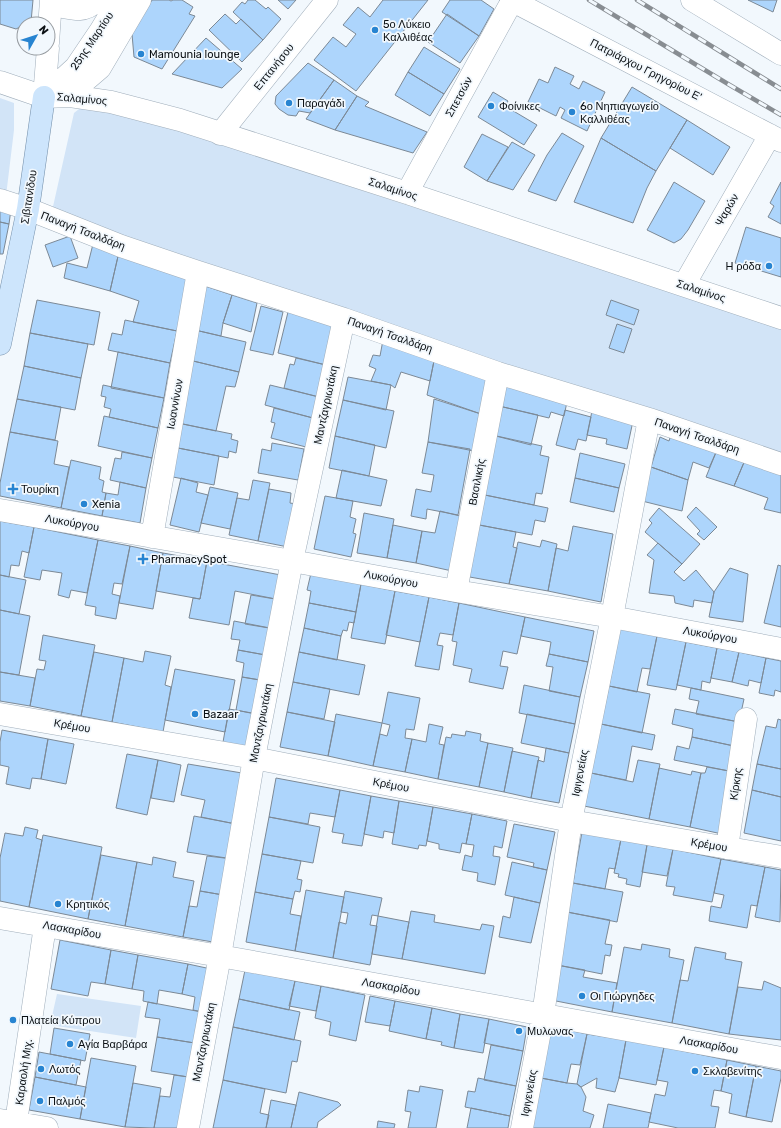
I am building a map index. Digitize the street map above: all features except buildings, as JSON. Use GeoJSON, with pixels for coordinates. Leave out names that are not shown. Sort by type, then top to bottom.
{"type":"FeatureCollection","features":[{"type":"Feature","properties":{"kind":"main road","name":"Σιβιτανίδου"},"geometry":{"type":"LineString","coordinates":[[0,344],[2,317],[28,209],[44,96]]}},
{"type":"Feature","properties":{"kind":"street","name":"25ης Μαρτίου"},"geometry":{"type":"LineString","coordinates":[[51,2],[81,10],[88,8],[97,0]]}},
{"type":"Feature","properties":{"kind":"street","name":"25ης Μαρτίου"},"geometry":{"type":"LineString","coordinates":[[44,96],[76,67],[119,0]]}},
{"type":"Feature","properties":{"kind":"street","name":"25ης Μαρτίου"},"geometry":{"type":"LineString","coordinates":[[44,96],[86,80],[100,68],[140,0]]}},
{"type":"Feature","properties":{"kind":"street","name":"Επτανήσου"},"geometry":{"type":"LineString","coordinates":[[220,134],[327,0]]}},
{"type":"Feature","properties":{"kind":"street","name":"Πατριάρχου Γρηγορίου Ε'"},"geometry":{"type":"LineString","coordinates":[[512,0],[776,138]]}},
{"type":"Feature","properties":{"kind":"street","name":"Σπετσών"},"geometry":{"type":"LineString","coordinates":[[407,193],[512,0]]}},
{"type":"Feature","properties":{"kind":"street"},"geometry":{"type":"LineString","coordinates":[[692,0],[780,48]]}},
{"type":"Feature","properties":{"kind":"street"},"geometry":{"type":"LineString","coordinates":[[50,16],[51,2]]}},
{"type":"Feature","properties":{"kind":"street","name":"Σιβιτανίδου"},"geometry":{"type":"LineString","coordinates":[[44,96],[47,56]]}},
{"type":"Feature","properties":{"kind":"street","name":"Σαλαμίνος"},"geometry":{"type":"LineString","coordinates":[[0,82],[44,96],[70,96],[110,102],[152,112],[407,193],[781,318]]}},
{"type":"Feature","properties":{"kind":"street","name":"Ψαρών"},"geometry":{"type":"LineString","coordinates":[[684,285],[776,138]]}},
{"type":"Feature","properties":{"kind":"street","name":"Παναγή Τσαλδάρη"},"geometry":{"type":"LineString","coordinates":[[0,200],[28,209],[122,246],[198,272],[344,319],[498,373],[649,419],[781,464]]}},
{"type":"Feature","properties":{"kind":"street","name":"Ιωαννίνων"},"geometry":{"type":"LineString","coordinates":[[152,537],[198,272]]}},
{"type":"Feature","properties":{"kind":"street","name":"Μαντζαγριωτάκη"},"geometry":{"type":"LineString","coordinates":[[188,1128],[220,956],[254,758],[292,561],[344,319]]}},
{"type":"Feature","properties":{"kind":"street","name":"Βασιλικής"},"geometry":{"type":"LineString","coordinates":[[456,592],[498,373]]}},
{"type":"Feature","properties":{"kind":"street","name":"Ιφιγενείας"},"geometry":{"type":"LineString","coordinates":[[522,1128],[543,1015],[571,821],[612,617],[649,419]]}},
{"type":"Feature","properties":{"kind":"street","name":"Λυκούργου"},"geometry":{"type":"LineString","coordinates":[[0,510],[292,561],[456,592],[612,617],[781,649]]}},
{"type":"Feature","properties":{"kind":"street","name":"Κρέμου"},"geometry":{"type":"LineString","coordinates":[[0,714],[254,758],[571,821],[781,857]]}},
{"type":"Feature","properties":{"kind":"street","name":"Κίρκης"},"geometry":{"type":"LineString","coordinates":[[727,848],[746,720]]}},
{"type":"Feature","properties":{"kind":"street","name":"Λασκαρίδου"},"geometry":{"type":"LineString","coordinates":[[0,918],[220,956],[781,1058]]}},
{"type":"Feature","properties":{"kind":"street","name":"Καραολή Μιχ."},"geometry":{"type":"LineString","coordinates":[[8,1121],[45,926]]}},
{"type":"Feature","properties":{"kind":"street"},"geometry":{"type":"LineString","coordinates":[[8,1121],[47,1128]]}},
{"type":"Feature","properties":{"kind":"shaded area"},"geometry":{"type":"Polygon","coordinates":[[[0,98],[14,103],[14,130],[6,196],[0,194],[0,98]]]}},
{"type":"Feature","properties":{"kind":"shaded area"},"geometry":{"type":"Polygon","coordinates":[[[89,107],[190,134],[781,328],[781,461],[52,211],[74,113],[79,109],[89,107]]]}},
{"type":"Feature","properties":{"kind":"shaded area"},"geometry":{"type":"Polygon","coordinates":[[[57,994],[141,1006],[136,1038],[50,1025],[57,994]]]}},
{"type":"Feature","properties":{"kind":"railway"},"geometry":{"type":"LineString","coordinates":[[589,0],[781,115]]}},
{"type":"Feature","properties":{"kind":"railway"},"geometry":{"type":"LineString","coordinates":[[637,0],[781,89]]}},
{"type":"Feature","properties":{"kind":"place","name":"5ο Λύκειο Καλλιθέας"},"geometry":{"type":"Point","coordinates":[375,30]}},
{"type":"Feature","properties":{"kind":"place","name":"Mamounia lounge"},"geometry":{"type":"Point","coordinates":[141,54]}},
{"type":"Feature","properties":{"kind":"place","name":"Παραγάδι"},"geometry":{"type":"Point","coordinates":[289,103]}},
{"type":"Feature","properties":{"kind":"place","name":"Φοίνικες"},"geometry":{"type":"Point","coordinates":[491,106]}},
{"type":"Feature","properties":{"kind":"place","name":"6ο Νηπιαγωγείο Καλλιθέας"},"geometry":{"type":"Point","coordinates":[572,112]}},
{"type":"Feature","properties":{"kind":"place","name":"Η ρόδα"},"geometry":{"type":"Point","coordinates":[769,266]}},
{"type":"Feature","properties":{"kind":"place","name":"Τουρίκη"},"geometry":{"type":"Point","coordinates":[13,489]}},
{"type":"Feature","properties":{"kind":"place","name":"Xenia"},"geometry":{"type":"Point","coordinates":[84,504]}},
{"type":"Feature","properties":{"kind":"place","name":"PharmacySpot"},"geometry":{"type":"Point","coordinates":[143,559]}},
{"type":"Feature","properties":{"kind":"place","name":"Bazaar"},"geometry":{"type":"Point","coordinates":[195,714]}},
{"type":"Feature","properties":{"kind":"place","name":"Κρητικός"},"geometry":{"type":"Point","coordinates":[58,904]}},
{"type":"Feature","properties":{"kind":"place","name":"Οι Γιώργηδες"},"geometry":{"type":"Point","coordinates":[582,996]}},
{"type":"Feature","properties":{"kind":"place","name":"Πλατεία Κύπρου"},"geometry":{"type":"Point","coordinates":[13,1020]}},
{"type":"Feature","properties":{"kind":"place","name":"Μυλωνας"},"geometry":{"type":"Point","coordinates":[519,1031]}},
{"type":"Feature","properties":{"kind":"place","name":"Αγία Βαρβάρα"},"geometry":{"type":"Point","coordinates":[70,1044]}},
{"type":"Feature","properties":{"kind":"place","name":"Λωτός"},"geometry":{"type":"Point","coordinates":[41,1069]}},
{"type":"Feature","properties":{"kind":"place","name":"Σκλαβενίτης"},"geometry":{"type":"Point","coordinates":[695,1071]}},
{"type":"Feature","properties":{"kind":"place","name":"Παλμός"},"geometry":{"type":"Point","coordinates":[40,1101]}}]}
